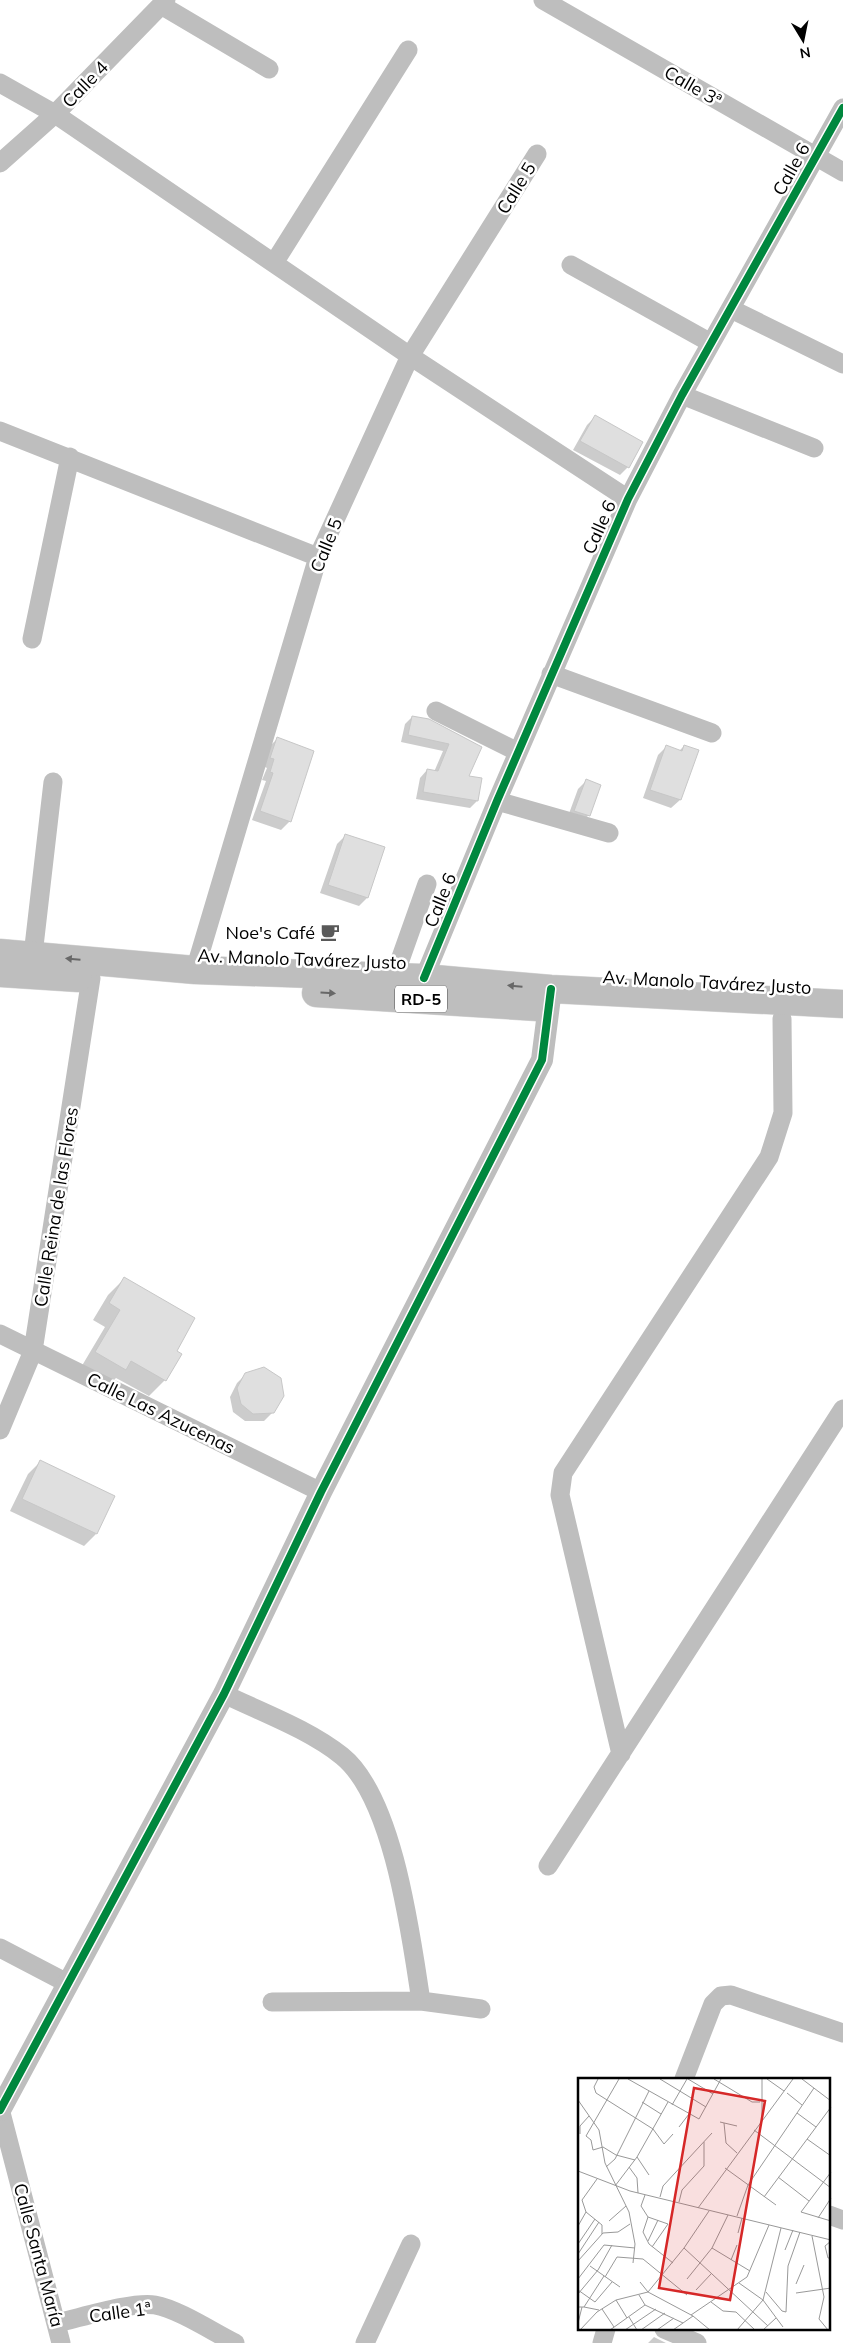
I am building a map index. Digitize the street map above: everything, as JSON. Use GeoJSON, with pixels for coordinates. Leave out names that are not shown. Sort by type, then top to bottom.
{"type":"FeatureCollection","features":[{"type":"Feature","properties":{"kind":"main road","name":"Av. Manolo Tavárez Justo"},"geometry":{"type":"LineString","coordinates":[[0,953],[195,970],[424,978],[550,998],[782,1019],[843,1022]]}},
{"type":"Feature","properties":{"kind":"main road","name":"Av. Manolo Tavárez Justo"},"geometry":{"type":"LineString","coordinates":[[0,973],[550,998],[843,1004]]}},
{"type":"Feature","properties":{"kind":"street","name":"Calle 3ª"},"geometry":{"type":"LineString","coordinates":[[543,0],[843,172]]}},
{"type":"Feature","properties":{"kind":"street"},"geometry":{"type":"LineString","coordinates":[[164,2],[269,69]]}},
{"type":"Feature","properties":{"kind":"street","name":"Calle 4"},"geometry":{"type":"LineString","coordinates":[[0,163],[56,114],[164,2]]}},
{"type":"Feature","properties":{"kind":"street"},"geometry":{"type":"LineString","coordinates":[[274,263],[408,50]]}},
{"type":"Feature","properties":{"kind":"street"},"geometry":{"type":"LineString","coordinates":[[0,83],[56,114],[410,356],[628,499]]}},
{"type":"Feature","properties":{"kind":"street","name":"Calle 6"},"geometry":{"type":"LineString","coordinates":[[424,978],[551,674],[628,499],[682,395],[843,108]]}},
{"type":"Feature","properties":{"kind":"street","name":"Calle 5"},"geometry":{"type":"LineString","coordinates":[[195,970],[318,556],[410,356],[537,154]]}},
{"type":"Feature","properties":{"kind":"street"},"geometry":{"type":"LineString","coordinates":[[571,266],[711,343]]}},
{"type":"Feature","properties":{"kind":"street"},"geometry":{"type":"LineString","coordinates":[[731,309],[843,364]]}},
{"type":"Feature","properties":{"kind":"street"},"geometry":{"type":"LineString","coordinates":[[682,395],[814,448]]}},
{"type":"Feature","properties":{"kind":"street"},"geometry":{"type":"LineString","coordinates":[[0,431],[318,556]]}},
{"type":"Feature","properties":{"kind":"street"},"geometry":{"type":"LineString","coordinates":[[32,638],[70,457]]}},
{"type":"Feature","properties":{"kind":"street"},"geometry":{"type":"LineString","coordinates":[[551,674],[712,733]]}},
{"type":"Feature","properties":{"kind":"street"},"geometry":{"type":"LineString","coordinates":[[436,711],[518,752]]}},
{"type":"Feature","properties":{"kind":"street"},"geometry":{"type":"LineString","coordinates":[[33,955],[53,782]]}},
{"type":"Feature","properties":{"kind":"street"},"geometry":{"type":"LineString","coordinates":[[497,801],[609,834]]}},
{"type":"Feature","properties":{"kind":"street"},"geometry":{"type":"LineString","coordinates":[[394,977],[427,884]]}},
{"type":"Feature","properties":{"kind":"street","name":"Calle Reina de las Flores"},"geometry":{"type":"LineString","coordinates":[[0,1430],[33,1350],[91,978]]}},
{"type":"Feature","properties":{"kind":"street"},"geometry":{"type":"LineString","coordinates":[[0,2109],[224,1694],[321,1492],[542,1060],[550,998]]}},
{"type":"Feature","properties":{"kind":"street"},"geometry":{"type":"LineString","coordinates":[[622,1754],[560,1495],[563,1474],[769,1158],[783,1113],[782,1019]]}},
{"type":"Feature","properties":{"kind":"street","name":"Calle Las Azucenas"},"geometry":{"type":"LineString","coordinates":[[0,1334],[321,1492]]}},
{"type":"Feature","properties":{"kind":"street"},"geometry":{"type":"LineString","coordinates":[[548,1866],[843,1409]]}},
{"type":"Feature","properties":{"kind":"street"},"geometry":{"type":"LineString","coordinates":[[224,1694],[308,1735],[342,1757],[364,1782],[383,1826],[400,1878],[422,2001]]}},
{"type":"Feature","properties":{"kind":"street"},"geometry":{"type":"LineString","coordinates":[[0,1948],[67,1983]]}},
{"type":"Feature","properties":{"kind":"street"},"geometry":{"type":"LineString","coordinates":[[684,2078],[713,2004],[721,1996],[731,1995],[843,2033]]}},
{"type":"Feature","properties":{"kind":"street"},"geometry":{"type":"LineString","coordinates":[[272,2002],[422,2001],[481,2010]]}},
{"type":"Feature","properties":{"kind":"street","name":"Calle Santa María"},"geometry":{"type":"LineString","coordinates":[[0,2109],[61,2343]]}},
{"type":"Feature","properties":{"kind":"street"},"geometry":{"type":"LineString","coordinates":[[830,2215],[843,2220]]}},
{"type":"Feature","properties":{"kind":"street"},"geometry":{"type":"LineString","coordinates":[[365,2343],[411,2244]]}},
{"type":"Feature","properties":{"kind":"street","name":"Calle 1ª"},"geometry":{"type":"LineString","coordinates":[[56,2323],[128,2308],[154,2305],[167,2309],[235,2343]]}},
{"type":"Feature","properties":{"kind":"street"},"geometry":{"type":"LineString","coordinates":[[602,2343],[606,2330]]}},
{"type":"Feature","properties":{"kind":"street"},"geometry":{"type":"LineString","coordinates":[[666,2330],[697,2343]]}},
{"type":"Feature","properties":{"kind":"building"},"geometry":{"type":"Polygon","coordinates":[[[595,415],[643,442],[629,468],[580,441],[595,415]]]}},
{"type":"Feature","properties":{"kind":"building"},"geometry":{"type":"Polygon","coordinates":[[[412,716],[429,719],[482,747],[469,776],[482,778],[478,801],[423,792],[427,769],[438,771],[449,744],[408,735],[412,716]]]}},
{"type":"Feature","properties":{"kind":"building"},"geometry":{"type":"Polygon","coordinates":[[[277,737],[314,751],[291,822],[260,811],[273,773],[270,772],[274,759],[270,758],[277,737]]]}},
{"type":"Feature","properties":{"kind":"building"},"geometry":{"type":"Polygon","coordinates":[[[666,745],[682,751],[684,745],[699,750],[681,800],[650,790],[666,745]]]}},
{"type":"Feature","properties":{"kind":"building"},"geometry":{"type":"Polygon","coordinates":[[[586,779],[601,785],[590,816],[574,811],[586,779]]]}},
{"type":"Feature","properties":{"kind":"building"},"geometry":{"type":"Polygon","coordinates":[[[345,834],[385,847],[368,898],[328,885],[345,834]]]}},
{"type":"Feature","properties":{"kind":"building"},"geometry":{"type":"Polygon","coordinates":[[[124,1277],[195,1318],[177,1351],[182,1354],[166,1381],[131,1361],[126,1370],[95,1352],[120,1310],[109,1303],[124,1277]]]}},
{"type":"Feature","properties":{"kind":"building"},"geometry":{"type":"Polygon","coordinates":[[[264,1367],[281,1378],[284,1396],[274,1413],[253,1414],[241,1404],[237,1388],[245,1373],[264,1367]]]}},
{"type":"Feature","properties":{"kind":"building"},"geometry":{"type":"Polygon","coordinates":[[[40,1460],[115,1496],[97,1534],[22,1499],[40,1460]]]}},
{"type":"Feature","properties":{"kind":"cycle path"},"geometry":{"type":"LineString","coordinates":[[424,978],[497,801],[628,499],[682,395],[843,108]]}},
{"type":"Feature","properties":{"kind":"cycle path"},"geometry":{"type":"LineString","coordinates":[[0,2110],[224,1694],[321,1492],[542,1060],[551,989]]}},
{"type":"Feature","properties":{"kind":"place","name":"Noe's Café"},"geometry":{"type":"Point","coordinates":[330,932]}}]}
